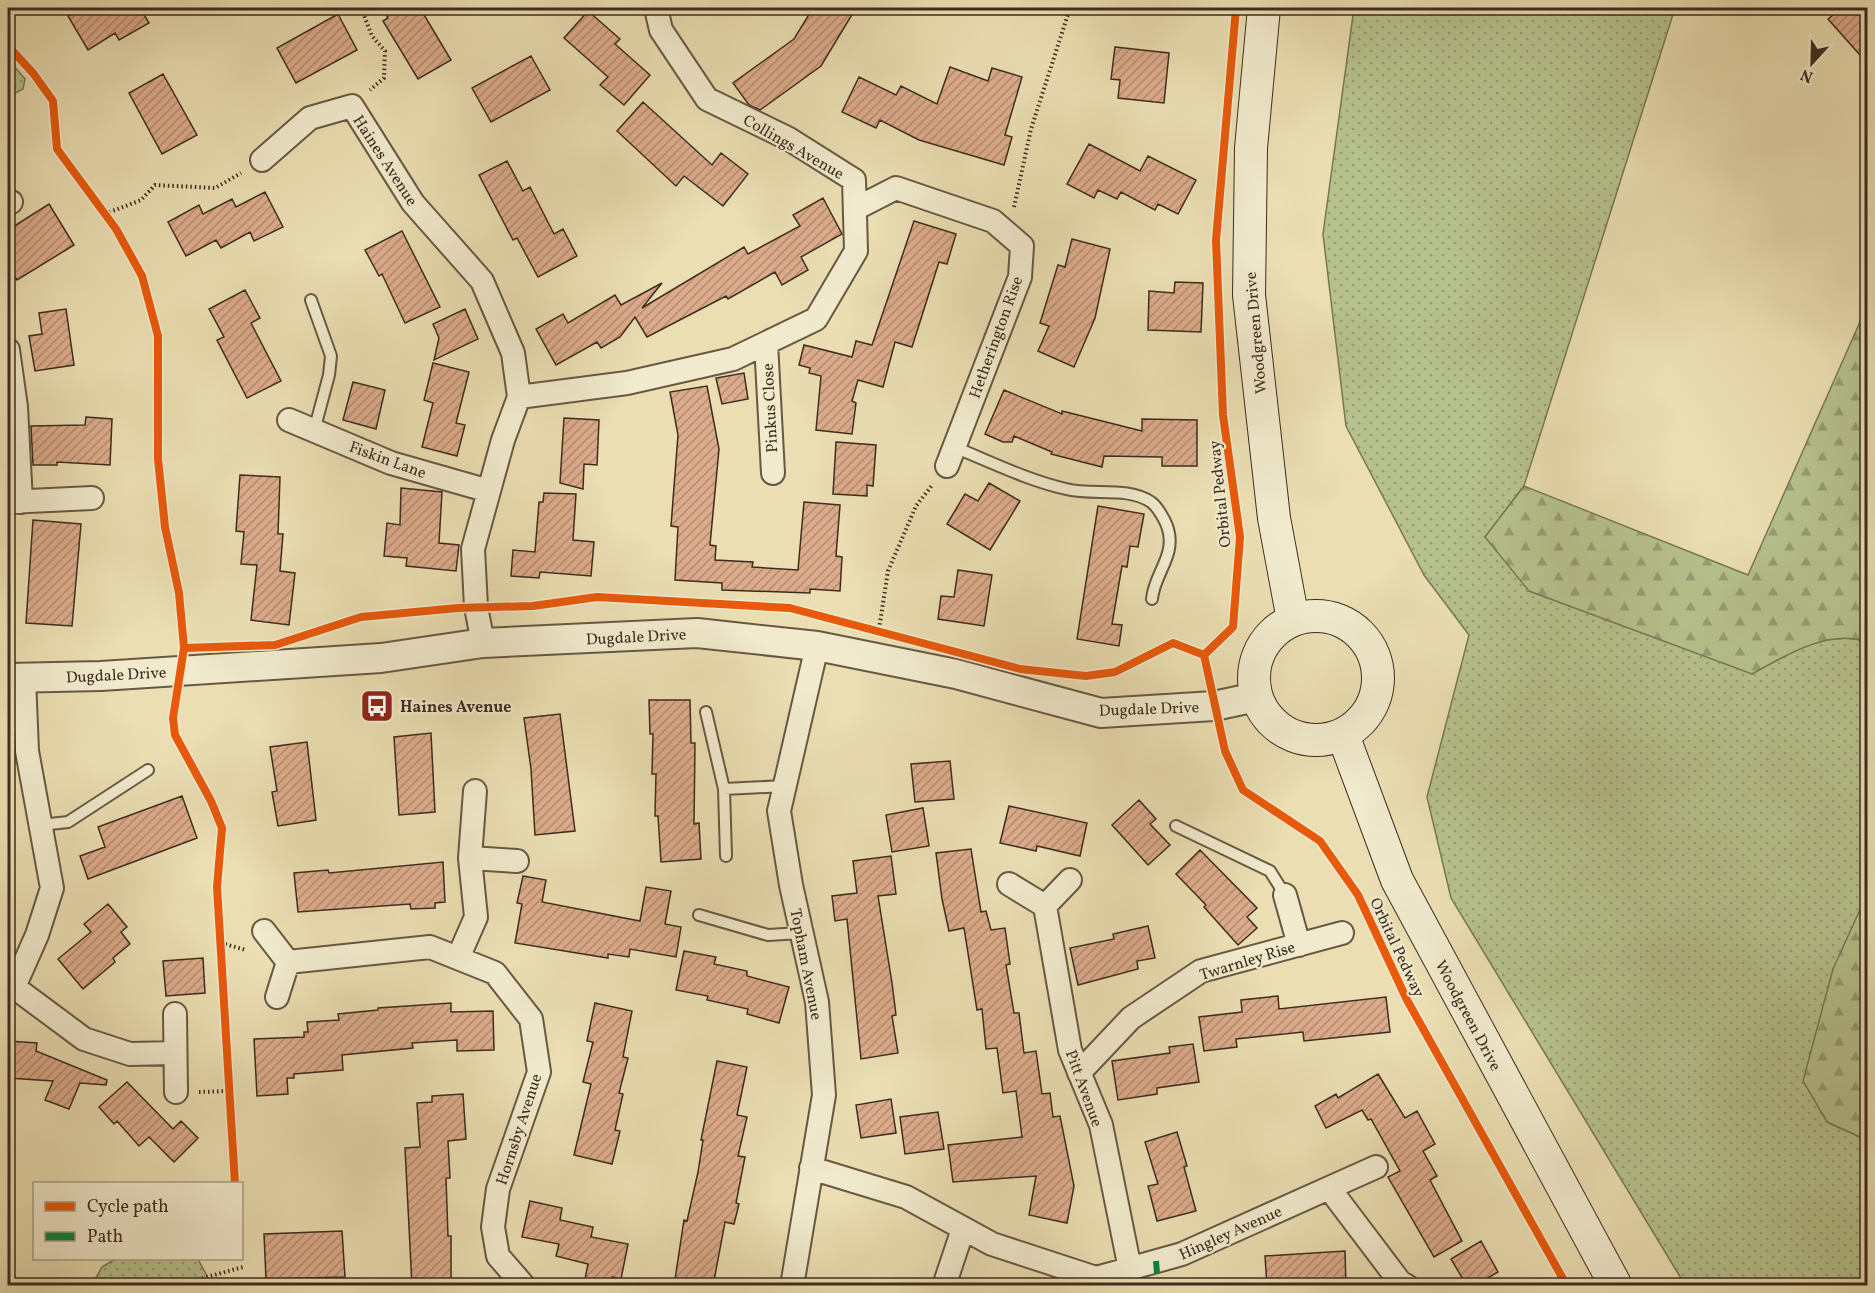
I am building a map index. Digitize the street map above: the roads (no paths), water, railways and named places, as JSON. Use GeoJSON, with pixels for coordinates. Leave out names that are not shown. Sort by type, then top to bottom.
{"type":"FeatureCollection","features":[{"type":"Feature","properties":{"kind":"main road","name":"Woodgreen Drive"},"geometry":{"type":"LineString","coordinates":[[1264,8],[1251,148],[1250,296],[1274,518],[1293,620]]}},
{"type":"Feature","properties":{"kind":"main road"},"geometry":{"type":"LineString","coordinates":[[1312,616],[1331,617],[1349,625],[1364,637],[1374,654],[1379,672],[1374,700],[1359,724],[1342,735],[1326,740],[1308,740],[1291,735],[1276,726],[1264,713],[1256,697],[1253,678],[1256,660],[1264,643],[1277,629],[1293,620],[1312,616]]}},
{"type":"Feature","properties":{"kind":"main road","name":"Woodgreen Drive"},"geometry":{"type":"LineString","coordinates":[[1342,735],[1397,879],[1616,1286]]}},
{"type":"Feature","properties":{"kind":"street","name":"Collings Avenue"},"geometry":{"type":"LineString","coordinates":[[519,397],[627,383],[733,358],[816,319],[856,251],[854,180],[789,139],[707,99],[662,30],[656,8]]}},
{"type":"Feature","properties":{"kind":"street","name":"Haines Avenue"},"geometry":{"type":"LineString","coordinates":[[262,160],[310,118],[352,106],[412,203],[482,281],[513,353],[519,397],[473,549],[476,607],[483,643]]}},
{"type":"Feature","properties":{"kind":"street","name":"Hetherington Rise"},"geometry":{"type":"LineString","coordinates":[[855,209],[896,188],[993,221],[1022,246],[1020,277],[950,457]]}},
{"type":"Feature","properties":{"kind":"street","name":"Pinkus Close"},"geometry":{"type":"LineString","coordinates":[[766,343],[772,473]]}},
{"type":"Feature","properties":{"kind":"street"},"geometry":{"type":"LineString","coordinates":[[8,350],[16,407],[14,502],[92,498]]}},
{"type":"Feature","properties":{"kind":"street","name":"Fiskin Lane"},"geometry":{"type":"LineString","coordinates":[[289,420],[391,463],[489,491]]}},
{"type":"Feature","properties":{"kind":"street","name":"Dugdale Drive"},"geometry":{"type":"LineString","coordinates":[[16,678],[112,675],[381,658],[483,643],[697,633],[817,646],[956,674],[1101,713],[1214,706],[1256,697]]}},
{"type":"Feature","properties":{"kind":"street","name":"Topham Avenue"},"geometry":{"type":"LineString","coordinates":[[792,1286],[824,1095],[817,1002],[801,933],[779,811],[817,646]]}},
{"type":"Feature","properties":{"kind":"street"},"geometry":{"type":"LineString","coordinates":[[16,678],[52,888],[37,935],[11,989],[84,1039],[130,1054],[174,1053]]}},
{"type":"Feature","properties":{"kind":"street"},"geometry":{"type":"LineString","coordinates":[[458,958],[476,916],[470,858],[474,790]]}},
{"type":"Feature","properties":{"kind":"street"},"geometry":{"type":"LineString","coordinates":[[470,858],[517,861]]}},
{"type":"Feature","properties":{"kind":"street"},"geometry":{"type":"LineString","coordinates":[[1009,884],[1046,906],[1070,880]]}},
{"type":"Feature","properties":{"kind":"street"},"geometry":{"type":"LineString","coordinates":[[1285,896],[1299,945]]}},
{"type":"Feature","properties":{"kind":"street","name":"Pitt Avenue"},"geometry":{"type":"LineString","coordinates":[[1046,906],[1070,1050],[1101,1125],[1130,1269]]}},
{"type":"Feature","properties":{"kind":"street"},"geometry":{"type":"LineString","coordinates":[[264,931],[288,962],[277,997]]}},
{"type":"Feature","properties":{"kind":"street","name":"Twarnley Rise"},"geometry":{"type":"LineString","coordinates":[[1079,1073],[1131,1018],[1201,971],[1342,933]]}},
{"type":"Feature","properties":{"kind":"street","name":"Hornsby Avenue"},"geometry":{"type":"LineString","coordinates":[[288,962],[430,947],[495,973],[531,1019],[539,1072],[498,1189],[494,1227],[498,1256],[524,1286]]}},
{"type":"Feature","properties":{"kind":"street"},"geometry":{"type":"LineString","coordinates":[[175,1014],[176,1092]]}},
{"type":"Feature","properties":{"kind":"street","name":"Hingley Avenue"},"geometry":{"type":"LineString","coordinates":[[811,1168],[906,1197],[992,1244],[1096,1278],[1182,1254],[1376,1167]]}},
{"type":"Feature","properties":{"kind":"street"},"geometry":{"type":"LineString","coordinates":[[1329,1188],[1393,1273],[1407,1286]]}},
{"type":"Feature","properties":{"kind":"street"},"geometry":{"type":"LineString","coordinates":[[944,1286],[963,1229]]}},
{"type":"Feature","properties":{"kind":"lane"},"geometry":{"type":"LineString","coordinates":[[311,300],[331,356],[329,375],[314,431]]}},
{"type":"Feature","properties":{"kind":"lane"},"geometry":{"type":"LineString","coordinates":[[950,457],[1049,485],[1087,492],[1121,492],[1152,502],[1168,529],[1170,543],[1169,554],[1153,588],[1152,599]]}},
{"type":"Feature","properties":{"kind":"lane"},"geometry":{"type":"LineString","coordinates":[[706,712],[724,789],[726,856]]}},
{"type":"Feature","properties":{"kind":"lane"},"geometry":{"type":"LineString","coordinates":[[41,825],[68,822],[148,770]]}},
{"type":"Feature","properties":{"kind":"lane"},"geometry":{"type":"LineString","coordinates":[[724,789],[785,786]]}},
{"type":"Feature","properties":{"kind":"lane"},"geometry":{"type":"LineString","coordinates":[[1176,826],[1270,871],[1285,896]]}},
{"type":"Feature","properties":{"kind":"lane"},"geometry":{"type":"LineString","coordinates":[[699,915],[768,935],[801,933]]}},
{"type":"Feature","properties":{"kind":"place","name":"Haines Avenue"},"geometry":{"type":"Point","coordinates":[377,706]}}]}
